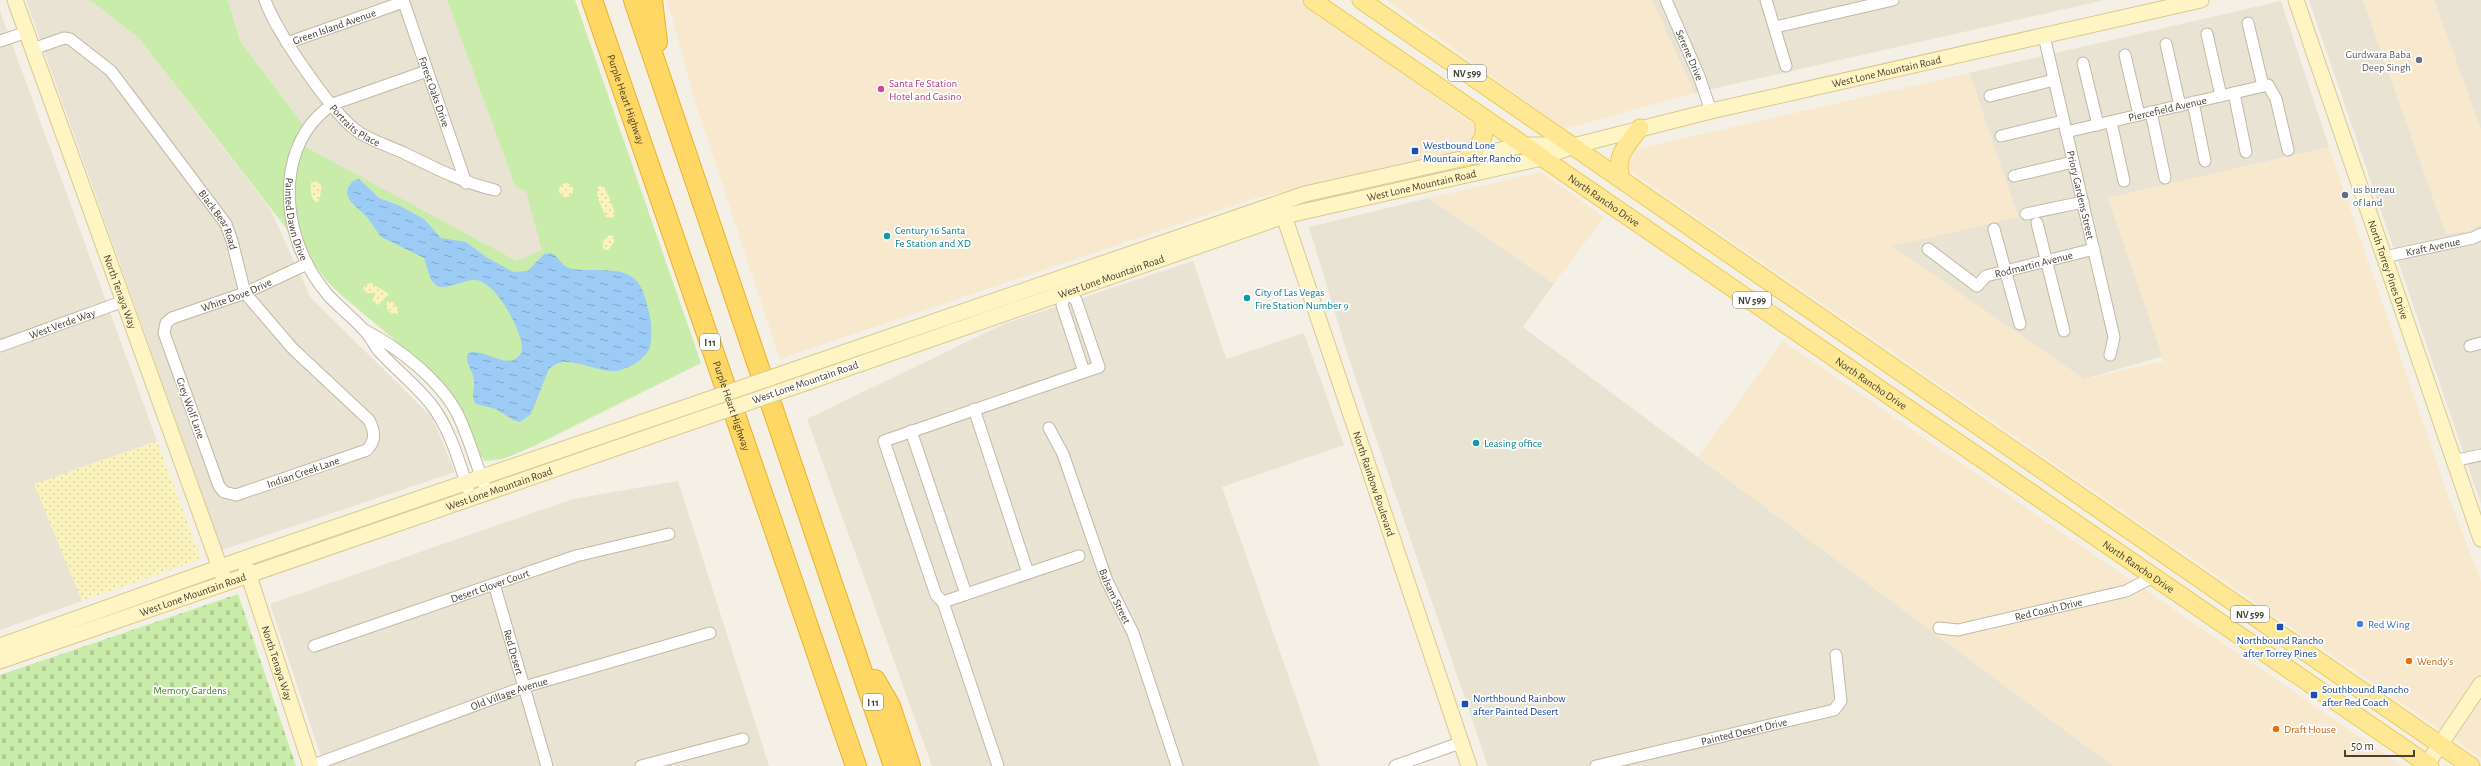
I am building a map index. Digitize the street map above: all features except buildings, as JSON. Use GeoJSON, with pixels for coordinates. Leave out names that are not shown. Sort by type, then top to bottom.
{"type":"FeatureCollection","features":[{"type":"Feature","properties":{"kind":"highway","name":"Purple Heart Highway"},"geometry":{"type":"LineString","coordinates":[[592,0],[856,766]]}},
{"type":"Feature","properties":{"kind":"highway","name":"I 11"},"geometry":{"type":"LineString","coordinates":[[634,0],[852,638],[894,766]]}},
{"type":"Feature","properties":{"kind":"highway"},"geometry":{"type":"LineString","coordinates":[[652,0],[661,80]]}},
{"type":"Feature","properties":{"kind":"highway"},"geometry":{"type":"LineString","coordinates":[[852,638],[890,706],[910,766]]}},
{"type":"Feature","properties":{"kind":"main road","name":"North Tenaya Way"},"geometry":{"type":"LineString","coordinates":[[15,0],[223,576]]}},
{"type":"Feature","properties":{"kind":"main road","name":"North Rancho Drive"},"geometry":{"type":"LineString","coordinates":[[1312,0],[2155,576],[2428,765]]}},
{"type":"Feature","properties":{"kind":"main road","name":"North Rancho Drive"},"geometry":{"type":"LineString","coordinates":[[1361,0],[1621,178],[1706,240],[2472,766]]}},
{"type":"Feature","properties":{"kind":"main road","name":"West Lone Mountain Road"},"geometry":{"type":"LineString","coordinates":[[0,646],[223,576],[249,576],[1066,292],[1144,264],[1202,236],[1282,209],[1542,158],[1573,146],[1640,128],[2201,0]]}},
{"type":"Feature","properties":{"kind":"main road","name":"North Torrey Pines Drive"},"geometry":{"type":"LineString","coordinates":[[2296,0],[2481,539]]}},
{"type":"Feature","properties":{"kind":"main road"},"geometry":{"type":"LineString","coordinates":[[1466,158],[1483,140],[1485,133],[1482,117]]}},
{"type":"Feature","properties":{"kind":"main road"},"geometry":{"type":"LineString","coordinates":[[1621,178],[1618,170],[1622,151],[1640,128]]}},
{"type":"Feature","properties":{"kind":"main road","name":"West Lone Mountain Road"},"geometry":{"type":"LineString","coordinates":[[1282,209],[1306,194],[1523,145],[1573,146]]}},
{"type":"Feature","properties":{"kind":"main road","name":"North Rainbow Boulevard"},"geometry":{"type":"LineString","coordinates":[[1282,209],[1460,743],[1469,766]]}},
{"type":"Feature","properties":{"kind":"main road","name":"West Lone Mountain Road"},"geometry":{"type":"LineString","coordinates":[[0,661],[223,576],[243,559],[1139,250],[1202,236]]}},
{"type":"Feature","properties":{"kind":"main road"},"geometry":{"type":"LineString","coordinates":[[1139,250],[1144,264]]}},
{"type":"Feature","properties":{"kind":"main road"},"geometry":{"type":"LineString","coordinates":[[1092,266],[1096,281]]}},
{"type":"Feature","properties":{"kind":"main road"},"geometry":{"type":"LineString","coordinates":[[1061,277],[1066,292]]}},
{"type":"Feature","properties":{"kind":"main road"},"geometry":{"type":"LineString","coordinates":[[1935,426],[1959,430],[1979,444],[1988,445],[1994,438]]}},
{"type":"Feature","properties":{"kind":"main road"},"geometry":{"type":"LineString","coordinates":[[1984,460],[1994,456],[2007,458],[2032,476],[2060,483]]}},
{"type":"Feature","properties":{"kind":"main road","name":"North Tenaya Way"},"geometry":{"type":"LineString","coordinates":[[243,559],[311,766]]}},
{"type":"Feature","properties":{"kind":"main road"},"geometry":{"type":"LineString","coordinates":[[2428,765],[2481,684]]}},
{"type":"Feature","properties":{"kind":"street","name":"Portraits Place"},"geometry":{"type":"LineString","coordinates":[[265,0],[270,15],[287,43],[345,120],[360,132],[466,183],[495,190]]}},
{"type":"Feature","properties":{"kind":"street","name":"Serene Drive"},"geometry":{"type":"LineString","coordinates":[[1666,0],[1699,76],[1711,111]]}},
{"type":"Feature","properties":{"kind":"street"},"geometry":{"type":"LineString","coordinates":[[1766,0],[1786,66]]}},
{"type":"Feature","properties":{"kind":"street"},"geometry":{"type":"LineString","coordinates":[[1775,27],[1893,0]]}},
{"type":"Feature","properties":{"kind":"street","name":"Green Island Avenue"},"geometry":{"type":"LineString","coordinates":[[287,43],[403,1]]}},
{"type":"Feature","properties":{"kind":"street","name":"Forest Oaks Drive"},"geometry":{"type":"LineString","coordinates":[[403,1],[466,183]]}},
{"type":"Feature","properties":{"kind":"street"},"geometry":{"type":"LineString","coordinates":[[2248,24],[2266,86],[2276,99],[2288,150]]}},
{"type":"Feature","properties":{"kind":"street"},"geometry":{"type":"LineString","coordinates":[[0,41],[27,32]]}},
{"type":"Feature","properties":{"kind":"street"},"geometry":{"type":"LineString","coordinates":[[2207,34],[2221,96]]}},
{"type":"Feature","properties":{"kind":"street","name":"Priory Gardens Street"},"geometry":{"type":"LineString","coordinates":[[2044,36],[2114,337],[2110,355]]}},
{"type":"Feature","properties":{"kind":"street","name":"Black Bear Road"},"geometry":{"type":"LineString","coordinates":[[33,49],[64,38],[70,39],[110,71],[226,224],[232,241],[244,293],[293,350],[369,420],[375,436]]}},
{"type":"Feature","properties":{"kind":"street"},"geometry":{"type":"LineString","coordinates":[[2166,44],[2180,106]]}},
{"type":"Feature","properties":{"kind":"street"},"geometry":{"type":"LineString","coordinates":[[2125,55],[2139,115]]}},
{"type":"Feature","properties":{"kind":"street"},"geometry":{"type":"LineString","coordinates":[[2083,63],[2098,125]]}},
{"type":"Feature","properties":{"kind":"street","name":"Painted Dawn Drive"},"geometry":{"type":"LineString","coordinates":[[427,70],[333,104],[313,121],[297,145],[291,174],[290,204],[296,236],[307,264],[328,295],[365,330],[379,351],[431,404],[451,443],[471,498]]}},
{"type":"Feature","properties":{"kind":"street"},"geometry":{"type":"LineString","coordinates":[[1990,96],[2054,80]]}},
{"type":"Feature","properties":{"kind":"street","name":"Piercefield Avenue"},"geometry":{"type":"LineString","coordinates":[[2066,132],[2266,86]]}},
{"type":"Feature","properties":{"kind":"street"},"geometry":{"type":"LineString","coordinates":[[2234,93],[2246,152]]}},
{"type":"Feature","properties":{"kind":"street"},"geometry":{"type":"LineString","coordinates":[[2193,102],[2205,161]]}},
{"type":"Feature","properties":{"kind":"street"},"geometry":{"type":"LineString","coordinates":[[2151,112],[2165,178]]}},
{"type":"Feature","properties":{"kind":"street"},"geometry":{"type":"LineString","coordinates":[[2001,136],[2064,121]]}},
{"type":"Feature","properties":{"kind":"street"},"geometry":{"type":"LineString","coordinates":[[2111,122],[2124,181]]}},
{"type":"Feature","properties":{"kind":"street"},"geometry":{"type":"LineString","coordinates":[[2014,176],[2073,162]]}},
{"type":"Feature","properties":{"kind":"street"},"geometry":{"type":"LineString","coordinates":[[2026,214],[2083,202]]}},
{"type":"Feature","properties":{"kind":"street"},"geometry":{"type":"LineString","coordinates":[[2037,223],[2048,260],[2064,331]]}},
{"type":"Feature","properties":{"kind":"street"},"geometry":{"type":"LineString","coordinates":[[1994,229],[2007,271],[2020,324]]}},
{"type":"Feature","properties":{"kind":"street","name":"Kraft Avenue"},"geometry":{"type":"LineString","coordinates":[[2384,257],[2473,238],[2481,234]]}},
{"type":"Feature","properties":{"kind":"street","name":"Rodmartin Avenue"},"geometry":{"type":"LineString","coordinates":[[1928,249],[1977,286],[1986,276],[2094,249]]}},
{"type":"Feature","properties":{"kind":"street","name":"White Dove Drive"},"geometry":{"type":"LineString","coordinates":[[166,323],[172,318],[244,293],[307,264]]}},
{"type":"Feature","properties":{"kind":"street"},"geometry":{"type":"LineString","coordinates":[[998,766],[943,602],[936,595],[884,441],[1099,367],[1076,300],[1066,292],[1062,305],[1084,372]]}},
{"type":"Feature","properties":{"kind":"street","name":"West Verde Way"},"geometry":{"type":"LineString","coordinates":[[0,346],[124,302]]}},
{"type":"Feature","properties":{"kind":"street","name":"Grey Wolf Lane"},"geometry":{"type":"LineString","coordinates":[[166,323],[164,333],[219,486],[224,492]]}},
{"type":"Feature","properties":{"kind":"street","name":"Painted Dawn Drive"},"geometry":{"type":"LineString","coordinates":[[365,330],[387,341],[411,361],[445,394],[457,414],[487,493]]}},
{"type":"Feature","properties":{"kind":"street"},"geometry":{"type":"LineString","coordinates":[[2470,346],[2481,343]]}},
{"type":"Feature","properties":{"kind":"street"},"geometry":{"type":"LineString","coordinates":[[974,410],[1028,573]]}},
{"type":"Feature","properties":{"kind":"street","name":"Balsam Street"},"geometry":{"type":"LineString","coordinates":[[1049,428],[1063,454],[1107,581],[1133,633],[1177,766]]}},
{"type":"Feature","properties":{"kind":"street"},"geometry":{"type":"LineString","coordinates":[[911,431],[966,594]]}},
{"type":"Feature","properties":{"kind":"street","name":"Indian Creek Lane"},"geometry":{"type":"LineString","coordinates":[[224,492],[236,495],[367,450],[375,436]]}},
{"type":"Feature","properties":{"kind":"street"},"geometry":{"type":"LineString","coordinates":[[2453,461],[2481,455]]}},
{"type":"Feature","properties":{"kind":"street","name":"Desert Clover Court"},"geometry":{"type":"LineString","coordinates":[[314,646],[576,556],[670,534]]}},
{"type":"Feature","properties":{"kind":"street"},"geometry":{"type":"LineString","coordinates":[[943,602],[1079,556]]}},
{"type":"Feature","properties":{"kind":"street","name":"Red Coach Drive"},"geometry":{"type":"LineString","coordinates":[[1939,628],[1958,630],[2085,602],[2126,591],[2155,576]]}},
{"type":"Feature","properties":{"kind":"street","name":"Red Desert"},"geometry":{"type":"LineString","coordinates":[[494,584],[547,766]]}},
{"type":"Feature","properties":{"kind":"street","name":"Old Village Avenue"},"geometry":{"type":"LineString","coordinates":[[311,766],[524,687],[710,633]]}},
{"type":"Feature","properties":{"kind":"street","name":"Painted Desert Drive"},"geometry":{"type":"LineString","coordinates":[[1596,766],[1834,710],[1841,700],[1836,655]]}},
{"type":"Feature","properties":{"kind":"street"},"geometry":{"type":"LineString","coordinates":[[641,766],[743,739]]}},
{"type":"Feature","properties":{"kind":"street"},"geometry":{"type":"LineString","coordinates":[[1395,766],[1460,743]]}},
{"type":"Feature","properties":{"kind":"shaded area"},"geometry":{"type":"Polygon","coordinates":[[[26,0],[90,0],[139,38],[270,209],[311,298],[432,417],[455,472],[222,550],[26,0]]]}},
{"type":"Feature","properties":{"kind":"shaded area"},"geometry":{"type":"Polygon","coordinates":[[[228,0],[447,0],[515,186],[526,192],[543,250],[517,261],[306,147],[302,123],[240,41],[228,0]]]}},
{"type":"Feature","properties":{"kind":"shaded area"},"geometry":{"type":"Polygon","coordinates":[[[667,0],[1299,0],[1478,127],[1462,153],[1256,198],[780,359],[696,105],[667,0]]]}},
{"type":"Feature","properties":{"kind":"shaded area"},"geometry":{"type":"Polygon","coordinates":[[[1386,0],[1652,0],[1694,93],[1565,129],[1386,0]]]}},
{"type":"Feature","properties":{"kind":"shaded area"},"geometry":{"type":"Polygon","coordinates":[[[1652,0],[2105,0],[1694,93],[1652,0]]]}},
{"type":"Feature","properties":{"kind":"shaded area"},"geometry":{"type":"Polygon","coordinates":[[[2309,0],[2363,0],[2446,234],[2469,231],[2481,224],[2481,504],[2309,0]]]}},
{"type":"Feature","properties":{"kind":"shaded area"},"geometry":{"type":"Polygon","coordinates":[[[2363,0],[2434,0],[2481,130],[2481,224],[2469,231],[2446,234],[2363,0]]]}},
{"type":"Feature","properties":{"kind":"shaded area"},"geometry":{"type":"Polygon","coordinates":[[[2434,0],[2481,0],[2481,130],[2434,0]]]}},
{"type":"Feature","properties":{"kind":"shaded area"},"geometry":{"type":"Polygon","coordinates":[[[2281,1],[2329,147],[2108,198],[2163,356],[2084,379],[1891,246],[2018,217],[1969,73],[2281,1]]]}},
{"type":"Feature","properties":{"kind":"shaded area"},"geometry":{"type":"Polygon","coordinates":[[[0,11],[157,441],[35,484],[82,601],[0,630],[0,11]]]}},
{"type":"Feature","properties":{"kind":"shaded area"},"geometry":{"type":"Polygon","coordinates":[[[1969,73],[2018,217],[1892,246],[2084,379],[2164,361],[2108,198],[2329,147],[2446,490],[2481,581],[2481,758],[1631,172],[1628,165],[1628,158],[1637,149],[1969,73]]]}},
{"type":"Feature","properties":{"kind":"shaded area"},"geometry":{"type":"Polygon","coordinates":[[[1541,172],[1604,217],[1554,284],[1429,198],[1541,172]]]}},
{"type":"Feature","properties":{"kind":"shaded area"},"geometry":{"type":"Polygon","coordinates":[[[1429,198],[1554,284],[1523,327],[2113,766],[1488,766],[1349,359],[1309,227],[1429,198]]]}},
{"type":"Feature","properties":{"kind":"shaded area"},"geometry":{"type":"Polygon","coordinates":[[[1193,261],[1226,359],[1304,333],[1344,445],[1222,487],[1320,766],[932,766],[807,419],[1004,324],[1193,261]]]}},
{"type":"Feature","properties":{"kind":"shaded area"},"geometry":{"type":"Polygon","coordinates":[[[1783,341],[2402,766],[2113,766],[1698,457],[1783,341]]]}},
{"type":"Feature","properties":{"kind":"shaded area"},"geometry":{"type":"Polygon","coordinates":[[[678,481],[769,766],[324,766],[270,604],[573,499],[678,481]]]}},
{"type":"Feature","properties":{"kind":"green space"},"geometry":{"type":"Polygon","coordinates":[[[90,0],[228,0],[240,41],[302,123],[306,147],[517,261],[542,250],[526,192],[515,186],[447,0],[575,0],[701,363],[534,446],[503,459],[485,461],[481,456],[470,427],[448,388],[433,372],[340,294],[327,281],[139,38],[90,0]]]}},
{"type":"Feature","properties":{"kind":"green space","name":"Memory Gardens"},"geometry":{"type":"Polygon","coordinates":[[[238,594],[296,766],[0,766],[0,675],[238,594]]]}},
{"type":"Feature","properties":{"kind":"sand"},"geometry":{"type":"Polygon","coordinates":[[[316,181],[322,186],[319,201],[316,202],[312,196],[311,183],[316,181]]]}},
{"type":"Feature","properties":{"kind":"sand"},"geometry":{"type":"Polygon","coordinates":[[[566,183],[571,185],[573,190],[571,195],[566,197],[561,195],[559,190],[561,185],[566,183]]]}},
{"type":"Feature","properties":{"kind":"sand"},"geometry":{"type":"Polygon","coordinates":[[[601,185],[608,194],[615,214],[613,218],[606,217],[597,197],[598,187],[601,185]]]}},
{"type":"Feature","properties":{"kind":"sand"},"geometry":{"type":"Polygon","coordinates":[[[611,235],[615,237],[614,242],[608,250],[604,250],[604,241],[611,235]]]}},
{"type":"Feature","properties":{"kind":"sand"},"geometry":{"type":"Polygon","coordinates":[[[371,283],[389,294],[378,305],[372,301],[376,293],[367,293],[363,289],[365,285],[371,283]]]}},
{"type":"Feature","properties":{"kind":"sand"},"geometry":{"type":"Polygon","coordinates":[[[388,301],[393,302],[398,309],[398,313],[394,315],[388,311],[386,305],[388,301]]]}},
{"type":"Feature","properties":{"kind":"sand"},"geometry":{"type":"Polygon","coordinates":[[[157,441],[201,559],[82,601],[34,484],[157,441]]]}},
{"type":"Feature","properties":{"kind":"water"},"geometry":{"type":"Polygon","coordinates":[[[359,179],[379,198],[398,205],[424,219],[441,238],[466,242],[486,257],[513,272],[528,271],[544,254],[551,253],[569,268],[580,270],[615,271],[631,276],[637,281],[646,299],[651,326],[651,339],[648,352],[634,364],[622,370],[616,371],[603,370],[569,362],[554,365],[548,371],[531,414],[520,422],[513,420],[496,409],[476,404],[473,398],[474,380],[467,360],[468,353],[482,353],[505,361],[518,357],[522,350],[521,342],[513,320],[500,298],[484,283],[471,280],[447,287],[437,286],[431,280],[424,258],[381,237],[367,217],[351,202],[347,194],[348,187],[353,181],[359,179]]]}},
{"type":"Feature","properties":{"kind":"place","name":"Gurdwara Baba Deep Singh"},"geometry":{"type":"Point","coordinates":[2419,60]}},
{"type":"Feature","properties":{"kind":"place","name":"Santa Fe Station Hotel and Casino"},"geometry":{"type":"Point","coordinates":[881,89]}},
{"type":"Feature","properties":{"kind":"place","name":"Westbound Lone Mountain after Rancho"},"geometry":{"type":"Point","coordinates":[1415,151]}},
{"type":"Feature","properties":{"kind":"place","name":"us bureau of land"},"geometry":{"type":"Point","coordinates":[2345,195]}},
{"type":"Feature","properties":{"kind":"place","name":"Century 16 Santa Fe Station and XD"},"geometry":{"type":"Point","coordinates":[887,236]}},
{"type":"Feature","properties":{"kind":"place","name":"City of Las Vegas Fire Station Number 9"},"geometry":{"type":"Point","coordinates":[1247,298]}},
{"type":"Feature","properties":{"kind":"place","name":"Leasing office"},"geometry":{"type":"Point","coordinates":[1476,443]}},
{"type":"Feature","properties":{"kind":"place","name":"Red Wing"},"geometry":{"type":"Point","coordinates":[2360,624]}},
{"type":"Feature","properties":{"kind":"place","name":"Northbound Rancho after Torrey Pines"},"geometry":{"type":"Point","coordinates":[2280,627]}},
{"type":"Feature","properties":{"kind":"place","name":"Wendy's"},"geometry":{"type":"Point","coordinates":[2409,661]}},
{"type":"Feature","properties":{"kind":"place","name":"Southbound Rancho after Red Coach"},"geometry":{"type":"Point","coordinates":[2314,695]}},
{"type":"Feature","properties":{"kind":"place","name":"Northbound Rainbow after Painted Desert"},"geometry":{"type":"Point","coordinates":[1465,704]}},
{"type":"Feature","properties":{"kind":"place","name":"Draft House"},"geometry":{"type":"Point","coordinates":[2276,729]}}]}
